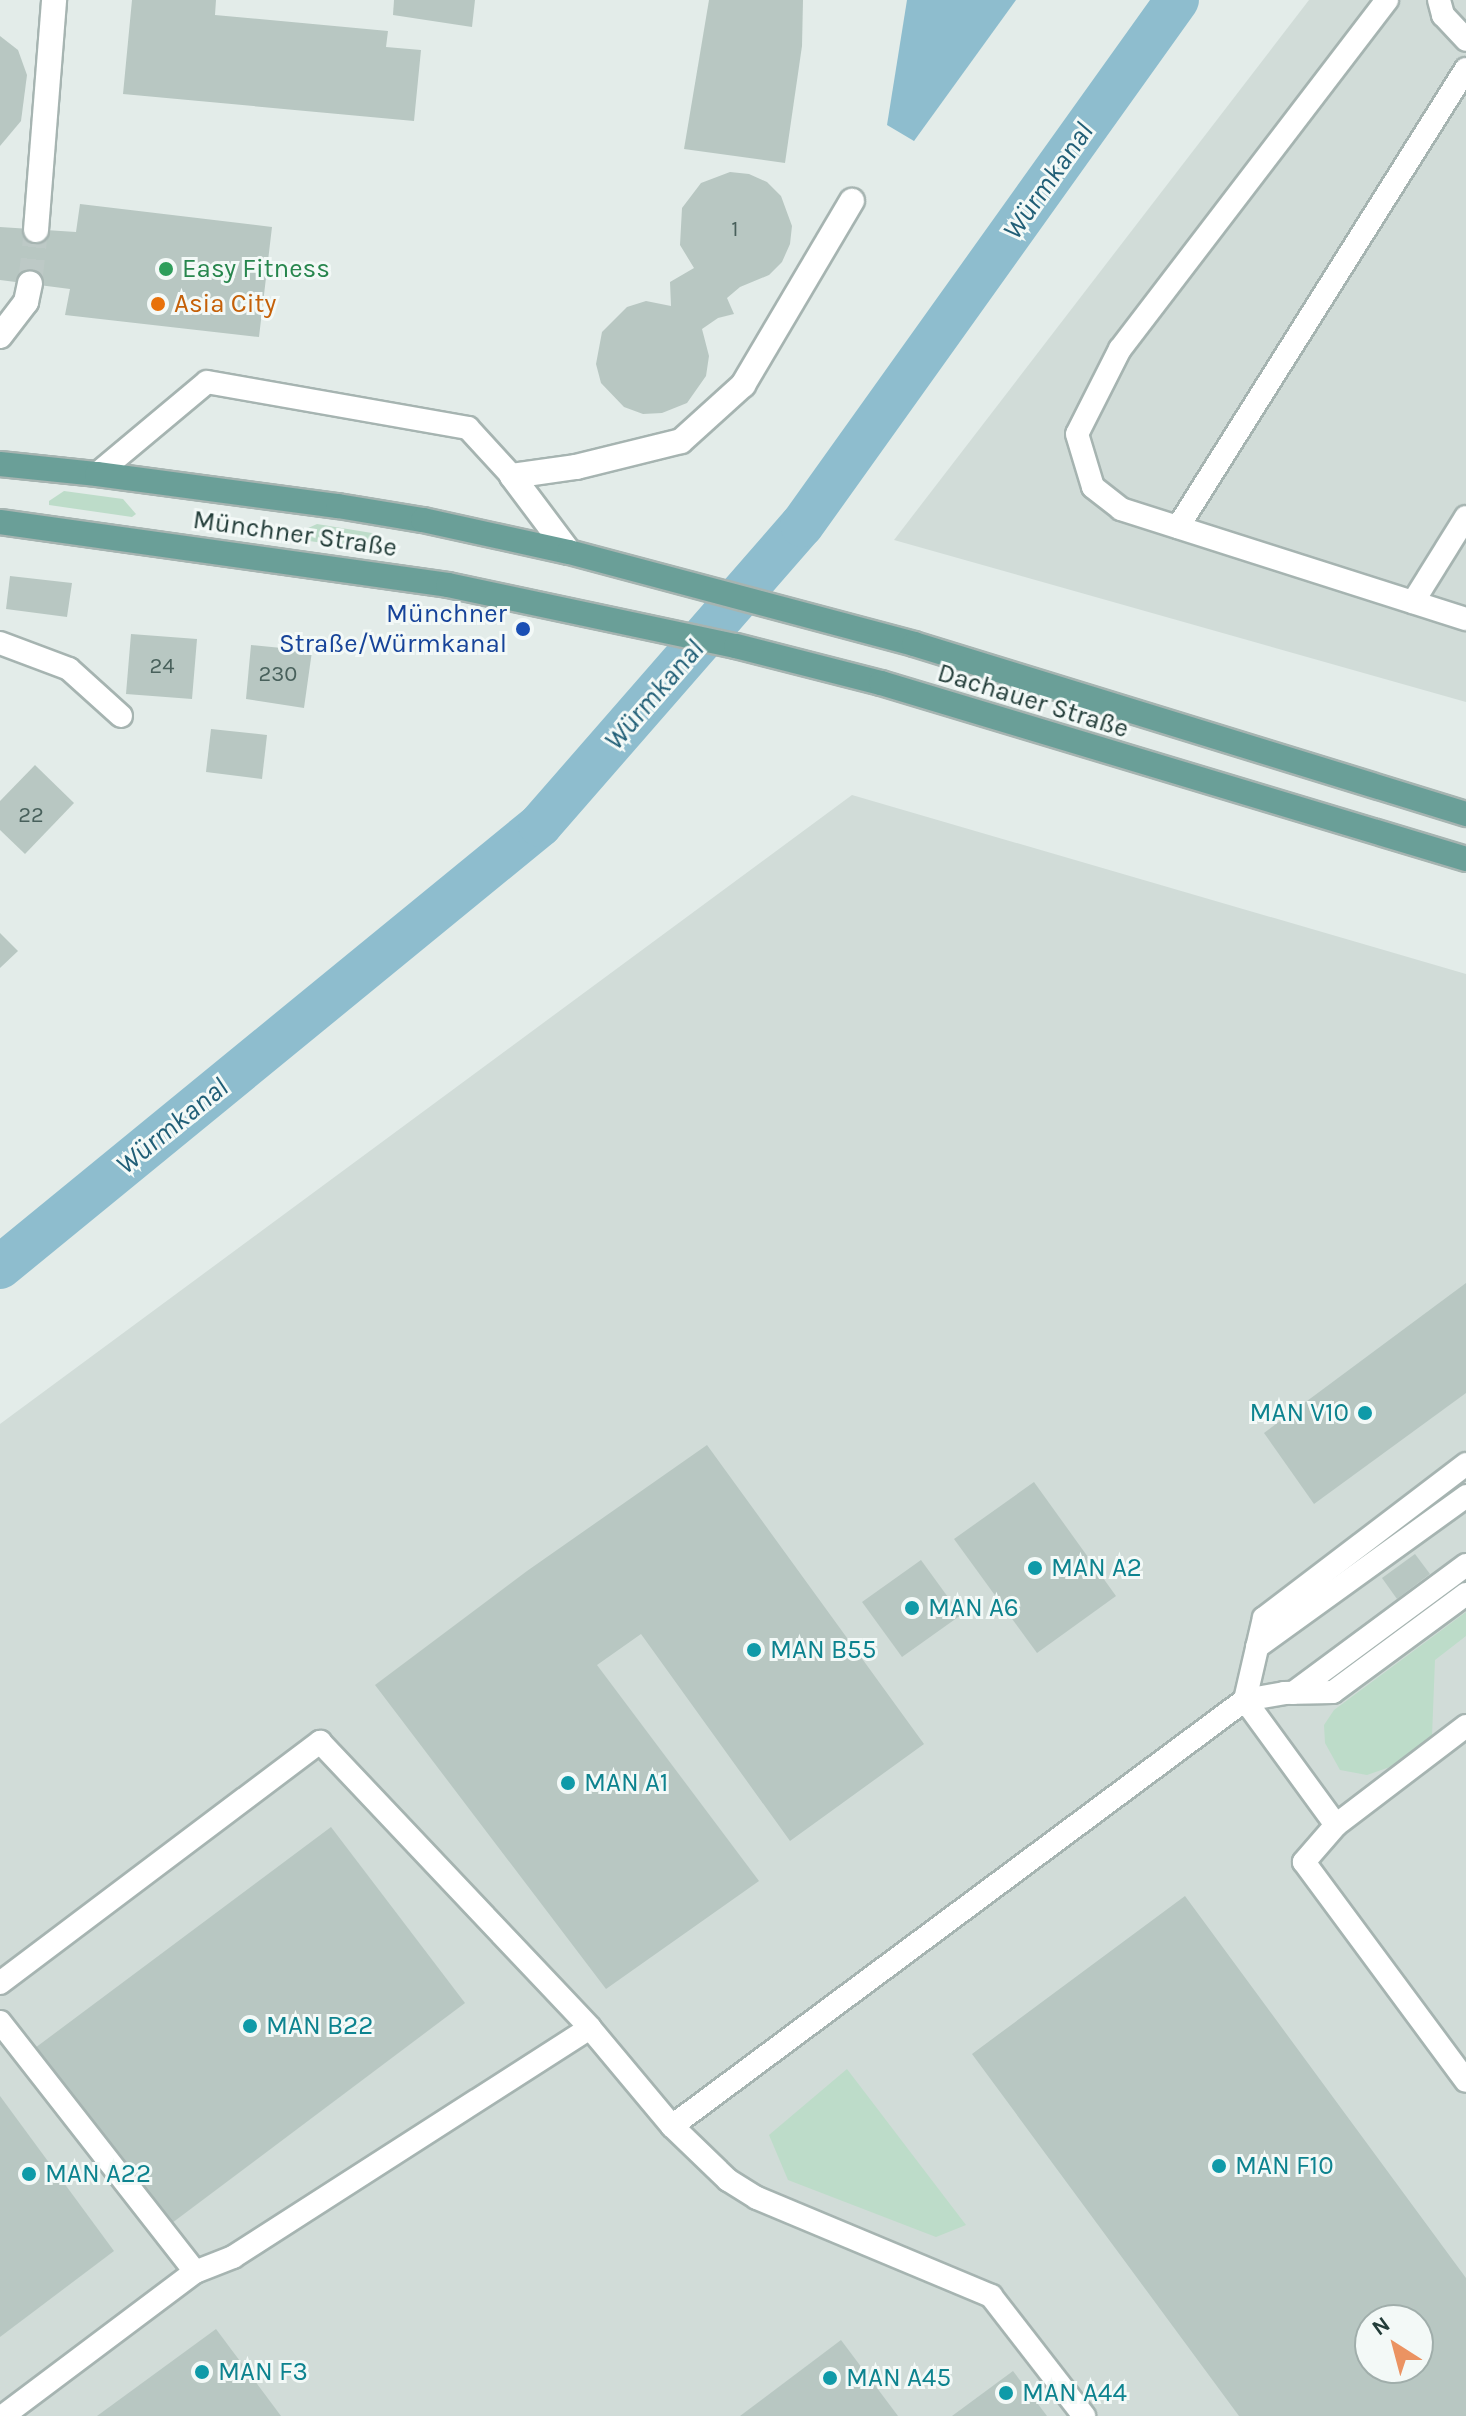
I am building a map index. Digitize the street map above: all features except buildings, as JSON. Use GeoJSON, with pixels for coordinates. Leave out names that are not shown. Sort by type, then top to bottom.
{"type":"FeatureCollection","features":[{"type":"Feature","properties":{"kind":"main road","name":"Münchner Straße"},"geometry":{"type":"LineString","coordinates":[[0,464],[97,474],[423,520],[625,565]]}},
{"type":"Feature","properties":{"kind":"main road","name":"Münchner Straße"},"geometry":{"type":"LineString","coordinates":[[0,522],[371,572],[581,611]]}},
{"type":"Feature","properties":{"kind":"main road","name":"Dachauer Straße"},"geometry":{"type":"LineString","coordinates":[[625,565],[1038,681],[1466,814]]}},
{"type":"Feature","properties":{"kind":"main road","name":"Dachauer Straße"},"geometry":{"type":"LineString","coordinates":[[581,611],[881,683],[1466,859]]}},
{"type":"Feature","properties":{"kind":"street"},"geometry":{"type":"LineString","coordinates":[[36,230],[54,0]]}},
{"type":"Feature","properties":{"kind":"street"},"geometry":{"type":"LineString","coordinates":[[569,552],[512,476],[576,467],[681,441],[743,385],[852,201]]}},
{"type":"Feature","properties":{"kind":"street"},"geometry":{"type":"LineString","coordinates":[[0,336],[26,302],[30,283]]}},
{"type":"Feature","properties":{"kind":"lane"},"geometry":{"type":"LineString","coordinates":[[1387,0],[1120,349],[1077,434],[1093,487],[1121,509],[1466,619]]}},
{"type":"Feature","properties":{"kind":"lane"},"geometry":{"type":"LineString","coordinates":[[1439,0],[1443,15],[1466,40]]}},
{"type":"Feature","properties":{"kind":"lane"},"geometry":{"type":"LineString","coordinates":[[1178,527],[1466,69]]}},
{"type":"Feature","properties":{"kind":"lane"},"geometry":{"type":"LineString","coordinates":[[97,474],[207,382],[468,428],[512,476]]}},
{"type":"Feature","properties":{"kind":"lane"},"geometry":{"type":"LineString","coordinates":[[1413,602],[1466,517]]}},
{"type":"Feature","properties":{"kind":"lane"},"geometry":{"type":"LineString","coordinates":[[0,643],[69,669],[121,716]]}},
{"type":"Feature","properties":{"kind":"lane"},"geometry":{"type":"LineString","coordinates":[[1336,1825],[1245,1700],[1264,1618],[1466,1464]]}},
{"type":"Feature","properties":{"kind":"lane"},"geometry":{"type":"LineString","coordinates":[[1257,1647],[1466,1496]]}},
{"type":"Feature","properties":{"kind":"lane"},"geometry":{"type":"LineString","coordinates":[[1293,1693],[1466,1565]]}},
{"type":"Feature","properties":{"kind":"lane"},"geometry":{"type":"LineString","coordinates":[[672,2126],[1245,1700],[1293,1693],[1333,1692],[1466,1594]]}},
{"type":"Feature","properties":{"kind":"lane"},"geometry":{"type":"LineString","coordinates":[[1466,1726],[1336,1825],[1304,1862],[1466,2081]]}},
{"type":"Feature","properties":{"kind":"lane"},"geometry":{"type":"LineString","coordinates":[[0,1983],[320,1742],[590,2028],[704,2160],[757,2198],[991,2296],[1084,2416]]}},
{"type":"Feature","properties":{"kind":"lane"},"geometry":{"type":"LineString","coordinates":[[0,2022],[195,2272]]}},
{"type":"Feature","properties":{"kind":"lane"},"geometry":{"type":"LineString","coordinates":[[3,2416],[195,2272],[233,2257],[590,2028]]}},
{"type":"Feature","properties":{"kind":"shaded area"},"geometry":{"type":"Polygon","coordinates":[[[1309,0],[1466,0],[1466,702],[894,540],[1309,0]]]}},
{"type":"Feature","properties":{"kind":"shaded area"},"geometry":{"type":"Polygon","coordinates":[[[852,795],[1466,974],[1466,2416],[0,2416],[0,1424],[852,795]]]}},
{"type":"Feature","properties":{"kind":"green space"},"geometry":{"type":"Polygon","coordinates":[[[64,491],[123,499],[136,514],[132,517],[49,505],[49,501],[64,491]]]}},
{"type":"Feature","properties":{"kind":"green space"},"geometry":{"type":"Polygon","coordinates":[[[317,524],[378,534],[380,538],[369,549],[309,541],[306,529],[317,524]]]}},
{"type":"Feature","properties":{"kind":"green space"},"geometry":{"type":"Polygon","coordinates":[[[1466,1612],[1466,1636],[1435,1660],[1432,1736],[1390,1767],[1367,1775],[1340,1770],[1325,1743],[1324,1725],[1334,1710],[1466,1612]]]}},
{"type":"Feature","properties":{"kind":"green space"},"geometry":{"type":"Polygon","coordinates":[[[847,2069],[966,2225],[936,2237],[788,2180],[769,2135],[847,2069]]]}},
{"type":"Feature","properties":{"kind":"water"},"geometry":{"type":"Polygon","coordinates":[[[907,0],[1016,0],[914,141],[887,125],[907,0]]]}},
{"type":"Feature","properties":{"kind":"waterway","name":"Würmkanal"},"geometry":{"type":"LineString","coordinates":[[0,1267],[540,825],[802,525],[1177,0]]}},
{"type":"Feature","properties":{"kind":"tunnel"},"geometry":{"type":"LineString","coordinates":[[30,283],[36,230]]}},
{"type":"Feature","properties":{"kind":"place","name":"Easy Fitness"},"geometry":{"type":"Point","coordinates":[166,269]}},
{"type":"Feature","properties":{"kind":"place","name":"Asia City"},"geometry":{"type":"Point","coordinates":[158,304]}},
{"type":"Feature","properties":{"kind":"place","name":"Münchner Straße/Würmkanal"},"geometry":{"type":"Point","coordinates":[523,629]}},
{"type":"Feature","properties":{"kind":"place","name":"MAN V10"},"geometry":{"type":"Point","coordinates":[1365,1413]}},
{"type":"Feature","properties":{"kind":"place","name":"MAN A2"},"geometry":{"type":"Point","coordinates":[1035,1568]}},
{"type":"Feature","properties":{"kind":"place","name":"MAN A6"},"geometry":{"type":"Point","coordinates":[912,1608]}},
{"type":"Feature","properties":{"kind":"place","name":"MAN B55"},"geometry":{"type":"Point","coordinates":[754,1650]}},
{"type":"Feature","properties":{"kind":"place","name":"MAN A1"},"geometry":{"type":"Point","coordinates":[568,1783]}},
{"type":"Feature","properties":{"kind":"place","name":"MAN B22"},"geometry":{"type":"Point","coordinates":[250,2026]}},
{"type":"Feature","properties":{"kind":"place","name":"MAN F10"},"geometry":{"type":"Point","coordinates":[1219,2166]}},
{"type":"Feature","properties":{"kind":"place","name":"MAN A22"},"geometry":{"type":"Point","coordinates":[29,2174]}},
{"type":"Feature","properties":{"kind":"place","name":"MAN F3"},"geometry":{"type":"Point","coordinates":[202,2372]}},
{"type":"Feature","properties":{"kind":"place","name":"MAN A45"},"geometry":{"type":"Point","coordinates":[830,2378]}},
{"type":"Feature","properties":{"kind":"place","name":"MAN A44"},"geometry":{"type":"Point","coordinates":[1006,2393]}}]}
